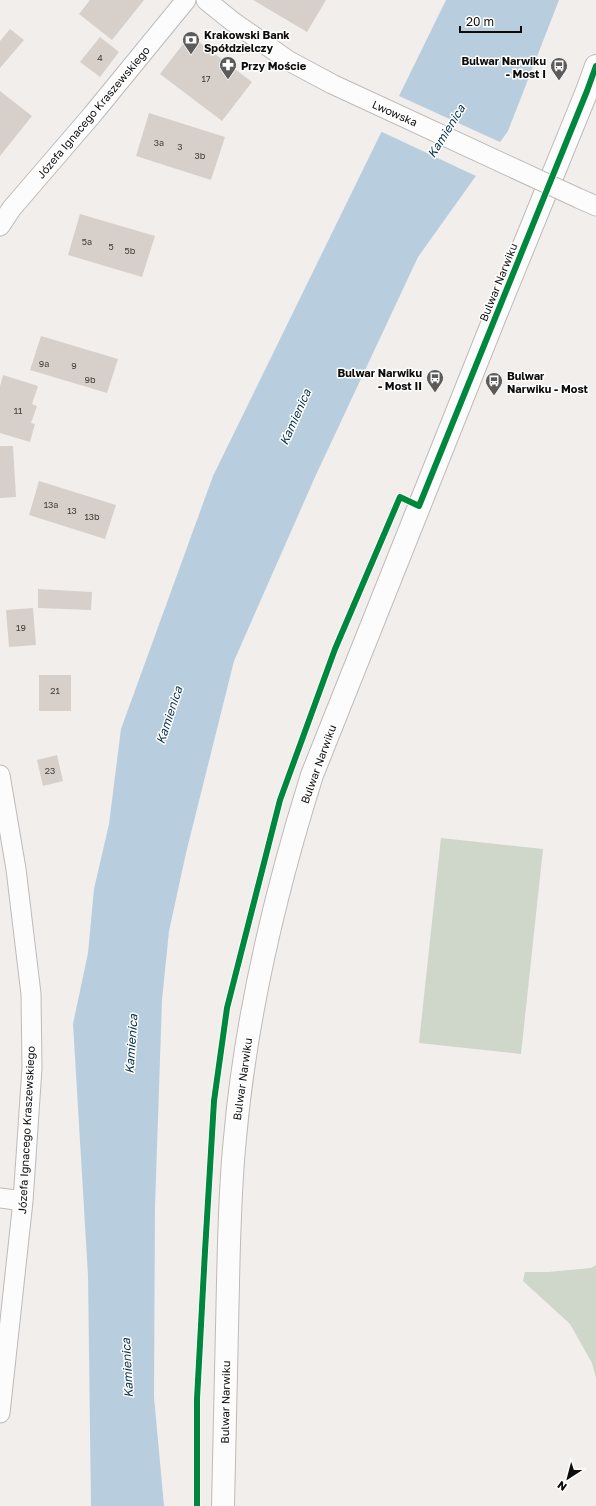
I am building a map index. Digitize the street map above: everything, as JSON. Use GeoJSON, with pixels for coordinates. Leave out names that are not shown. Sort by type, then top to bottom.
{"type":"FeatureCollection","features":[{"type":"Feature","properties":{"kind":"main road","name":"Bulwar Narwiku"},"geometry":{"type":"LineString","coordinates":[[223,1506],[230,1212],[234,1139],[241,1082],[262,960],[291,842],[312,774],[596,66]]}},
{"type":"Feature","properties":{"kind":"street","name":"Józefa Ignacego Kraszewskiego"},"geometry":{"type":"LineString","coordinates":[[0,226],[12,208],[92,115],[186,0]]}},
{"type":"Feature","properties":{"kind":"street","name":"Lwowska"},"geometry":{"type":"LineString","coordinates":[[206,0],[232,21],[289,61],[332,84],[596,206]]}},
{"type":"Feature","properties":{"kind":"street","name":"Józefa Ignacego Kraszewskiego"},"geometry":{"type":"LineString","coordinates":[[0,776],[16,869],[31,994],[32,1068],[23,1201],[0,1414]]}},
{"type":"Feature","properties":{"kind":"street"},"geometry":{"type":"LineString","coordinates":[[0,1198],[23,1201]]}},
{"type":"Feature","properties":{"kind":"shaded area"},"geometry":{"type":"Polygon","coordinates":[[[441,838],[543,849],[521,1054],[419,1043],[441,838]]]}},
{"type":"Feature","properties":{"kind":"shaded area"},"geometry":{"type":"Polygon","coordinates":[[[596,1265],[596,1378],[592,1363],[570,1324],[523,1281],[525,1272],[548,1272],[591,1268],[596,1265]]]}},
{"type":"Feature","properties":{"kind":"water","name":"Kamienica"},"geometry":{"type":"Polygon","coordinates":[[[446,0],[559,0],[508,131],[418,257],[315,477],[234,661],[186,853],[169,931],[162,1000],[155,1207],[154,1397],[164,1506],[91,1506],[88,1275],[73,1024],[88,953],[94,889],[109,824],[121,729],[213,476],[446,0]]]}},
{"type":"Feature","properties":{"kind":"pier"},"geometry":{"type":"Polygon","coordinates":[[[397,95],[502,143],[478,177],[380,131],[397,95]]]}},
{"type":"Feature","properties":{"kind":"building"},"geometry":{"type":"Polygon","coordinates":[[[90,0],[144,0],[112,40],[79,14],[90,0]]]}},
{"type":"Feature","properties":{"kind":"building"},"geometry":{"type":"Polygon","coordinates":[[[253,0],[326,0],[307,32],[253,0]]]}},
{"type":"Feature","properties":{"kind":"building"},"geometry":{"type":"Polygon","coordinates":[[[10,29],[24,40],[0,68],[0,41],[10,29]]]}},
{"type":"Feature","properties":{"kind":"building"},"geometry":{"type":"Polygon","coordinates":[[[190,35],[252,82],[222,121],[160,74],[190,35]]]}},
{"type":"Feature","properties":{"kind":"building"},"geometry":{"type":"Polygon","coordinates":[[[100,37],[119,52],[100,77],[80,62],[100,37]]]}},
{"type":"Feature","properties":{"kind":"building"},"geometry":{"type":"Polygon","coordinates":[[[0,91],[32,116],[0,156],[0,91]]]}},
{"type":"Feature","properties":{"kind":"building"},"geometry":{"type":"Polygon","coordinates":[[[149,113],[225,137],[211,180],[136,156],[149,113]]]}},
{"type":"Feature","properties":{"kind":"building"},"geometry":{"type":"Polygon","coordinates":[[[80,214],[155,236],[142,277],[68,255],[80,214]]]}},
{"type":"Feature","properties":{"kind":"building"},"geometry":{"type":"Polygon","coordinates":[[[41,336],[118,359],[107,393],[30,370],[41,336]]]}},
{"type":"Feature","properties":{"kind":"building"},"geometry":{"type":"Polygon","coordinates":[[[3,375],[38,386],[32,404],[37,406],[31,423],[35,424],[30,442],[0,433],[0,386],[3,375]]]}},
{"type":"Feature","properties":{"kind":"building"},"geometry":{"type":"Polygon","coordinates":[[[0,446],[13,446],[16,497],[0,498],[0,446]]]}},
{"type":"Feature","properties":{"kind":"building"},"geometry":{"type":"Polygon","coordinates":[[[39,481],[116,505],[105,539],[29,515],[39,481]]]}},
{"type":"Feature","properties":{"kind":"building"},"geometry":{"type":"Polygon","coordinates":[[[38,589],[92,592],[91,610],[38,608],[38,589]]]}},
{"type":"Feature","properties":{"kind":"building"},"geometry":{"type":"Polygon","coordinates":[[[33,608],[36,645],[9,647],[6,610],[33,608]]]}},
{"type":"Feature","properties":{"kind":"building"},"geometry":{"type":"Polygon","coordinates":[[[39,675],[71,675],[71,711],[39,711],[39,675]]]}},
{"type":"Feature","properties":{"kind":"building"},"geometry":{"type":"Polygon","coordinates":[[[57,755],[63,781],[43,786],[37,760],[57,755]]]}},
{"type":"Feature","properties":{"kind":"cycle path"},"geometry":{"type":"LineString","coordinates":[[197,1506],[197,1399],[214,1101],[227,1008],[280,800],[335,649],[400,497],[419,506],[596,66]]}},
{"type":"Feature","properties":{"kind":"place","name":"Krakowski Bank Spółdzielczy"},"geometry":{"type":"Point","coordinates":[191,55]}},
{"type":"Feature","properties":{"kind":"place","name":"Przy Moście"},"geometry":{"type":"Point","coordinates":[228,80]}},
{"type":"Feature","properties":{"kind":"place","name":"Bulwar Narwiku - Most I"},"geometry":{"type":"Point","coordinates":[559,81]}},
{"type":"Feature","properties":{"kind":"place","name":"Bulwar Narwiku - Most II"},"geometry":{"type":"Point","coordinates":[435,393]}},
{"type":"Feature","properties":{"kind":"place","name":"Bulwar Narwiku - Most"},"geometry":{"type":"Point","coordinates":[494,396]}}]}
